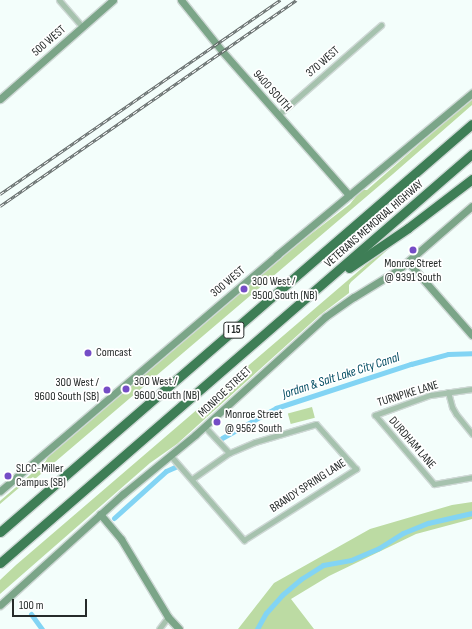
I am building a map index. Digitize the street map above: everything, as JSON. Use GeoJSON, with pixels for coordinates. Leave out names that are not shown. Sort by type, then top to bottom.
{"type":"FeatureCollection","features":[{"type":"Feature","properties":{"kind":"highway","name":"VETERANS MEMORIAL HIGHWAY"},"geometry":{"type":"LineString","coordinates":[[0,532],[471,125]]}},
{"type":"Feature","properties":{"kind":"highway","name":"VETERANS MEMORIAL HIGHWAY"},"geometry":{"type":"LineString","coordinates":[[0,563],[138,442],[296,309],[472,154]]}},
{"type":"Feature","properties":{"kind":"highway"},"geometry":{"type":"LineString","coordinates":[[296,309],[342,273],[418,221],[472,179]]}},
{"type":"Feature","properties":{"kind":"street"},"geometry":{"type":"LineString","coordinates":[[59,0],[82,26]]}},
{"type":"Feature","properties":{"kind":"street","name":"500 WEST"},"geometry":{"type":"LineString","coordinates":[[0,98],[113,0]]}},
{"type":"Feature","properties":{"kind":"street","name":"9400 SOUTH"},"geometry":{"type":"LineString","coordinates":[[181,0],[222,51],[349,195]]}},
{"type":"Feature","properties":{"kind":"street","name":"370 WEST"},"geometry":{"type":"LineString","coordinates":[[278,115],[381,25]]}},
{"type":"Feature","properties":{"kind":"street","name":"300 WEST"},"geometry":{"type":"LineString","coordinates":[[0,491],[139,371],[472,93]]}},
{"type":"Feature","properties":{"kind":"street","name":"MONROE STREET"},"geometry":{"type":"LineString","coordinates":[[0,605],[100,514],[204,426],[330,313],[354,296],[389,277],[472,206]]}},
{"type":"Feature","properties":{"kind":"street"},"geometry":{"type":"LineString","coordinates":[[408,262],[472,336]]}},
{"type":"Feature","properties":{"kind":"street","name":"TURNPIKE LANE"},"geometry":{"type":"LineString","coordinates":[[375,415],[430,395],[472,389]]}},
{"type":"Feature","properties":{"kind":"street"},"geometry":{"type":"LineString","coordinates":[[448,392],[452,407],[456,414],[472,434]]}},
{"type":"Feature","properties":{"kind":"street","name":"DURDHAM LANE"},"geometry":{"type":"LineString","coordinates":[[375,415],[434,484],[472,477]]}},
{"type":"Feature","properties":{"kind":"street","name":"BRANDY SPRING LANE"},"geometry":{"type":"LineString","coordinates":[[192,479],[244,540],[356,469],[316,424],[255,442],[229,453]]}},
{"type":"Feature","properties":{"kind":"street"},"geometry":{"type":"LineString","coordinates":[[170,455],[192,479],[229,453],[204,426]]}},
{"type":"Feature","properties":{"kind":"street"},"geometry":{"type":"LineString","coordinates":[[100,514],[121,539],[168,617],[179,629]]}},
{"type":"Feature","properties":{"kind":"street"},"geometry":{"type":"LineString","coordinates":[[159,629],[168,617]]}},
{"type":"Feature","properties":{"kind":"green space"},"geometry":{"type":"Polygon","coordinates":[[[472,98],[472,105],[393,174],[35,479],[33,477],[27,481],[0,504],[0,501],[45,462],[48,457],[78,429],[298,244],[350,204],[358,194],[363,190],[367,190],[472,98]]]}},
{"type":"Feature","properties":{"kind":"green space"},"geometry":{"type":"Polygon","coordinates":[[[401,238],[351,282],[349,285],[349,293],[320,315],[177,444],[150,463],[0,594],[0,580],[16,565],[368,263],[401,238]]]}},
{"type":"Feature","properties":{"kind":"green space"},"geometry":{"type":"Polygon","coordinates":[[[312,407],[315,418],[291,424],[288,413],[312,407]]]}},
{"type":"Feature","properties":{"kind":"green space"},"geometry":{"type":"Polygon","coordinates":[[[472,502],[472,519],[416,534],[329,576],[291,599],[314,629],[238,629],[274,583],[370,529],[452,505],[472,502]]]}},
{"type":"Feature","properties":{"kind":"waterway","name":"Jordan & Salt Lake City Canal"},"geometry":{"type":"LineString","coordinates":[[222,438],[276,408],[411,364],[448,354],[472,353]]}},
{"type":"Feature","properties":{"kind":"waterway","name":"Jordan & Salt Lake City Canal"},"geometry":{"type":"LineString","coordinates":[[114,518],[166,471],[177,466]]}},
{"type":"Feature","properties":{"kind":"waterway"},"geometry":{"type":"LineString","coordinates":[[257,629],[266,613],[282,595],[301,579],[323,565],[351,560],[379,548],[403,533],[428,523],[472,513]]}},
{"type":"Feature","properties":{"kind":"waterway","name":"Jordan & Salt Lake City Canal"},"geometry":{"type":"LineString","coordinates":[[31,614],[42,629]]}},
{"type":"Feature","properties":{"kind":"railway"},"geometry":{"type":"LineString","coordinates":[[0,194],[280,0]]}},
{"type":"Feature","properties":{"kind":"railway"},"geometry":{"type":"LineString","coordinates":[[0,206],[296,0]]}},
{"type":"Feature","properties":{"kind":"place","name":"Monroe Street @ 9391 South"},"geometry":{"type":"Point","coordinates":[413,250]}},
{"type":"Feature","properties":{"kind":"place","name":"300 West / 9500 South (NB)"},"geometry":{"type":"Point","coordinates":[244,289]}},
{"type":"Feature","properties":{"kind":"place","name":"Comcast"},"geometry":{"type":"Point","coordinates":[88,353]}},
{"type":"Feature","properties":{"kind":"place","name":"300 West / 9600 South (NB)"},"geometry":{"type":"Point","coordinates":[126,389]}},
{"type":"Feature","properties":{"kind":"place","name":"300 West / 9600 South (SB)"},"geometry":{"type":"Point","coordinates":[107,390]}},
{"type":"Feature","properties":{"kind":"place","name":"Monroe Street @ 9562 South"},"geometry":{"type":"Point","coordinates":[217,422]}},
{"type":"Feature","properties":{"kind":"place","name":"SLCC-Miller Campus (SB)"},"geometry":{"type":"Point","coordinates":[8,476]}}]}
